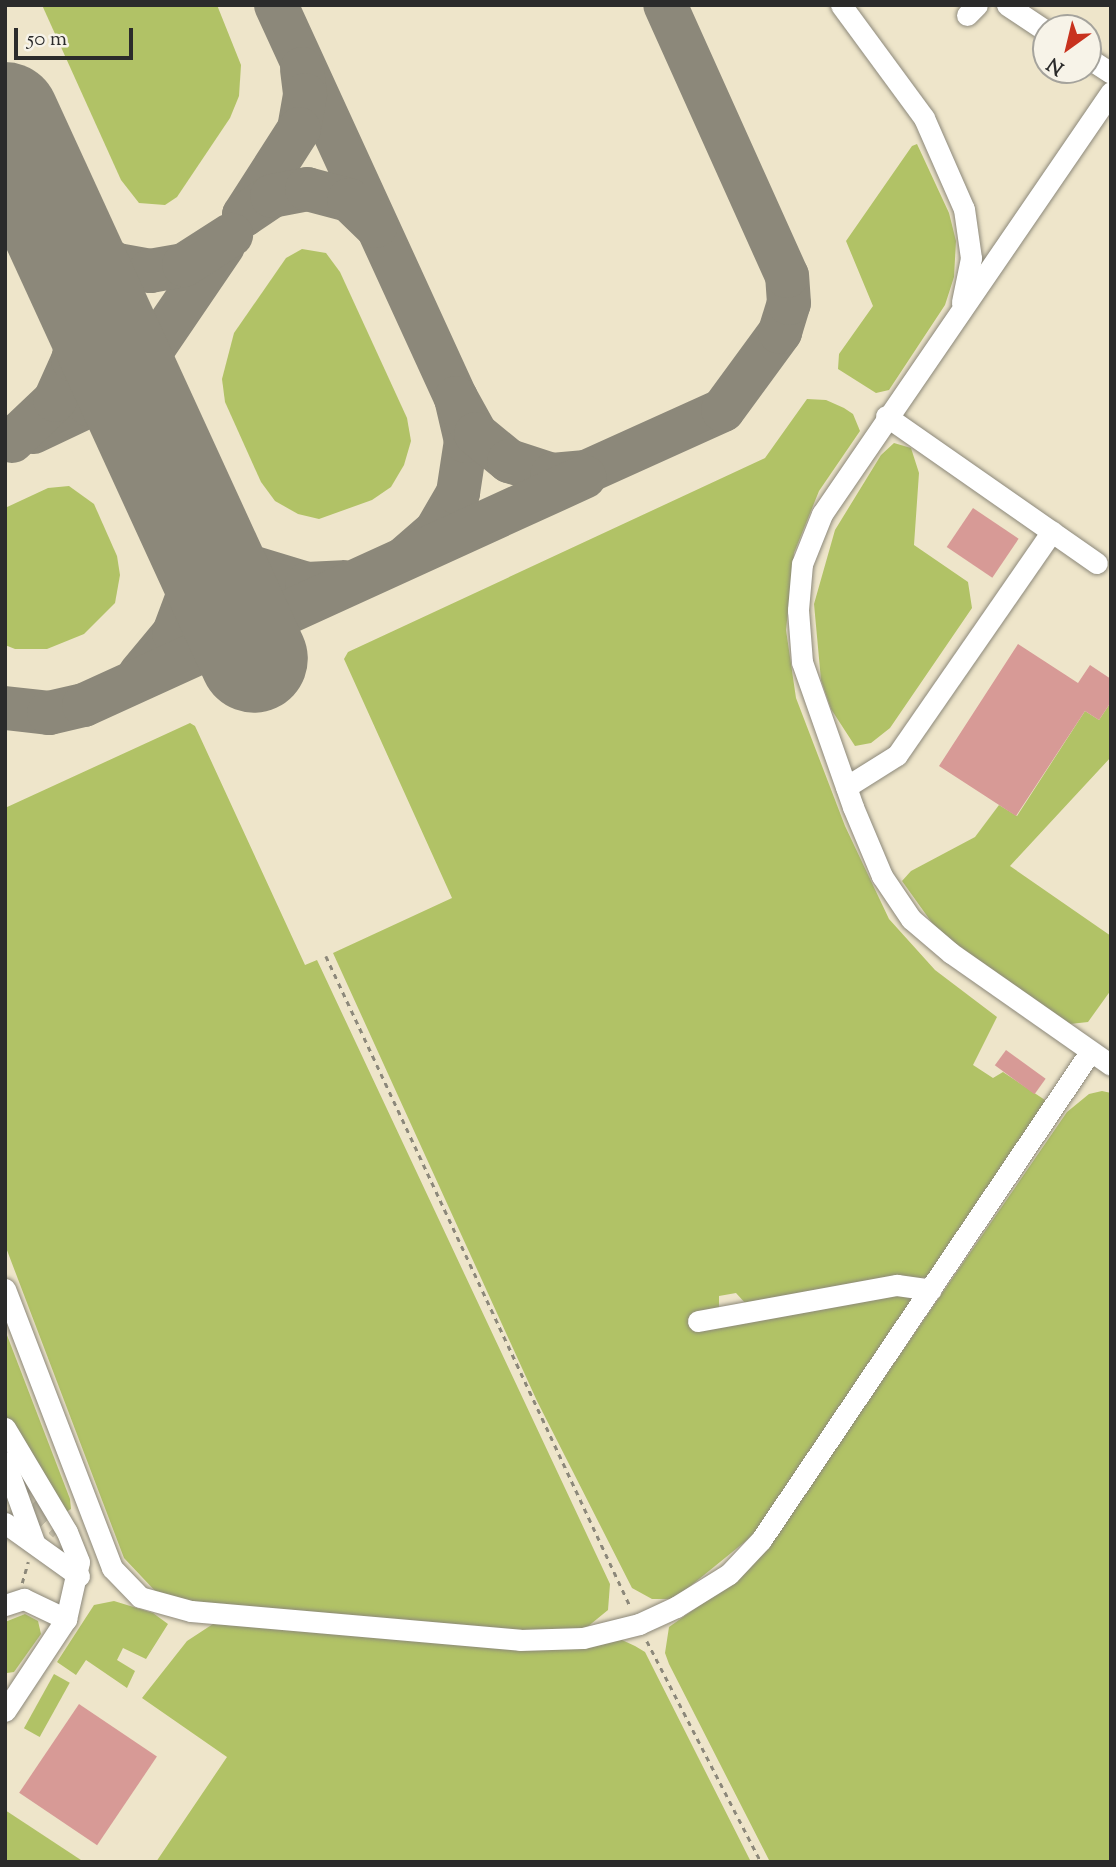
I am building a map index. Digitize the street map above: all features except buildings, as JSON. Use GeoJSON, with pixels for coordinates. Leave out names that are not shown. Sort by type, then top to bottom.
{"type":"FeatureCollection","features":[{"type":"Feature","properties":{"kind":"street"},"geometry":{"type":"LineString","coordinates":[[841,5],[924,118],[964,209],[971,258],[957,316]]}},
{"type":"Feature","properties":{"kind":"street"},"geometry":{"type":"LineString","coordinates":[[1007,5],[1032,22]]}},
{"type":"Feature","properties":{"kind":"street"},"geometry":{"type":"LineString","coordinates":[[1111,92],[886,416],[822,514],[802,564],[798,610],[803,662],[846,787],[882,876],[911,919],[951,953],[1111,1065]]}},
{"type":"Feature","properties":{"kind":"street"},"geometry":{"type":"LineString","coordinates":[[886,416],[1097,563]]}},
{"type":"Feature","properties":{"kind":"street"},"geometry":{"type":"LineString","coordinates":[[846,787],[903,747],[1052,531]]}},
{"type":"Feature","properties":{"kind":"street"},"geometry":{"type":"LineString","coordinates":[[5,1289],[112,1568],[140,1597],[191,1611],[520,1640],[583,1638],[639,1624],[676,1608],[729,1574],[761,1540],[1090,1052]]}},
{"type":"Feature","properties":{"kind":"street"},"geometry":{"type":"LineString","coordinates":[[698,1321],[897,1285],[931,1290]]}},
{"type":"Feature","properties":{"kind":"street"},"geometry":{"type":"LineString","coordinates":[[5,1428],[67,1532],[79,1562],[79,1577],[66,1619],[9,1696]]}},
{"type":"Feature","properties":{"kind":"street"},"geometry":{"type":"LineString","coordinates":[[5,1462],[34,1548]]}},
{"type":"Feature","properties":{"kind":"street"},"geometry":{"type":"LineString","coordinates":[[5,1523],[34,1548],[79,1577]]}},
{"type":"Feature","properties":{"kind":"street"},"geometry":{"type":"LineString","coordinates":[[14,1602],[66,1619]]}},
{"type":"Feature","properties":{"kind":"path"},"geometry":{"type":"LineString","coordinates":[[326,956],[639,1624],[761,1862]]}},
{"type":"Feature","properties":{"kind":"path"},"geometry":{"type":"LineString","coordinates":[[14,1602],[24,1568],[34,1548]]}},
{"type":"Feature","properties":{"kind":"green space"},"geometry":{"type":"Polygon","coordinates":[[[42,5],[217,5],[241,65],[239,96],[230,118],[177,197],[165,205],[139,203],[121,180],[42,5]]]}},
{"type":"Feature","properties":{"kind":"green space"},"geometry":{"type":"Polygon","coordinates":[[[917,144],[949,213],[956,241],[954,277],[945,305],[889,390],[876,393],[838,369],[839,354],[873,306],[846,241],[912,146],[917,144]]]}},
{"type":"Feature","properties":{"kind":"green space"},"geometry":{"type":"Polygon","coordinates":[[[302,249],[326,253],[340,272],[407,418],[411,441],[404,465],[391,487],[372,500],[319,519],[298,514],[275,501],[261,482],[225,402],[222,379],[234,333],[286,258],[302,249]]]}},
{"type":"Feature","properties":{"kind":"green space"},"geometry":{"type":"Polygon","coordinates":[[[807,399],[826,400],[844,408],[853,414],[860,431],[819,491],[794,553],[786,630],[796,698],[845,826],[889,919],[935,970],[997,1017],[973,1065],[993,1078],[1003,1072],[1048,1102],[927,1277],[747,1305],[736,1293],[719,1296],[719,1309],[899,1290],[916,1297],[752,1536],[688,1588],[670,1599],[652,1599],[632,1588],[537,1401],[333,953],[452,898],[344,659],[348,652],[765,458],[807,399]]]}},
{"type":"Feature","properties":{"kind":"green space"},"geometry":{"type":"Polygon","coordinates":[[[894,443],[911,448],[919,473],[914,545],[968,582],[972,608],[890,728],[871,743],[855,746],[831,709],[821,680],[814,604],[835,530],[881,455],[894,443]]]}},
{"type":"Feature","properties":{"kind":"green space"},"geometry":{"type":"Polygon","coordinates":[[[69,486],[94,504],[117,556],[120,575],[115,603],[84,634],[47,649],[15,649],[5,645],[5,508],[48,488],[69,486]]]}},
{"type":"Feature","properties":{"kind":"green space"},"geometry":{"type":"Polygon","coordinates":[[[1111,702],[1111,757],[1010,866],[1111,936],[1111,990],[1088,1022],[1070,1024],[940,934],[902,881],[911,871],[975,837],[999,805],[1017,816],[1085,711],[1099,720],[1111,702]]]}},
{"type":"Feature","properties":{"kind":"green space"},"geometry":{"type":"Polygon","coordinates":[[[190,723],[195,726],[305,965],[317,960],[610,1584],[608,1610],[586,1628],[521,1631],[183,1601],[158,1594],[124,1558],[5,1245],[5,808],[190,723]]]}},
{"type":"Feature","properties":{"kind":"green space"},"geometry":{"type":"Polygon","coordinates":[[[1102,1091],[1111,1093],[1111,1862],[770,1862],[669,1664],[665,1653],[669,1627],[710,1598],[773,1539],[1067,1112],[1089,1094],[1102,1091]]]}},
{"type":"Feature","properties":{"kind":"green space"},"geometry":{"type":"Polygon","coordinates":[[[5,1330],[70,1499],[71,1509],[66,1512],[5,1418],[5,1330]]]}},
{"type":"Feature","properties":{"kind":"green space"},"geometry":{"type":"Polygon","coordinates":[[[114,1601],[153,1613],[168,1624],[146,1659],[123,1648],[117,1660],[135,1671],[127,1688],[86,1660],[76,1675],[57,1662],[94,1605],[114,1601]]]}},
{"type":"Feature","properties":{"kind":"green space"},"geometry":{"type":"Polygon","coordinates":[[[25,1614],[38,1621],[41,1634],[14,1672],[7,1673],[5,1622],[25,1614]]]}},
{"type":"Feature","properties":{"kind":"green space"},"geometry":{"type":"Polygon","coordinates":[[[213,1624],[545,1650],[622,1640],[645,1652],[751,1862],[156,1862],[227,1757],[142,1698],[187,1641],[213,1624]]]}},
{"type":"Feature","properties":{"kind":"green space"},"geometry":{"type":"Polygon","coordinates":[[[54,1674],[70,1683],[40,1737],[24,1728],[54,1674]]]}},
{"type":"Feature","properties":{"kind":"green space"},"geometry":{"type":"Polygon","coordinates":[[[5,1810],[84,1862],[5,1862],[5,1810]]]}},
{"type":"Feature","properties":{"kind":"taxiway"},"geometry":{"type":"LineString","coordinates":[[276,5],[456,398]]}},
{"type":"Feature","properties":{"kind":"taxiway"},"geometry":{"type":"LineString","coordinates":[[406,557],[436,531],[458,493],[466,441],[456,398],[476,434],[509,461],[552,475],[586,472],[723,410],[780,332],[789,303],[787,276],[665,5]]}},
{"type":"Feature","properties":{"kind":"taxiway"},"geometry":{"type":"LineString","coordinates":[[302,69],[305,95],[299,129],[244,215],[272,196],[307,189],[349,200],[376,226]]}},
{"type":"Feature","properties":{"kind":"taxiway"},"geometry":{"type":"LineString","coordinates":[[12,441],[55,400],[73,360],[79,332],[74,280],[35,181],[72,238],[117,265],[150,271],[184,265],[231,235]]}},
{"type":"Feature","properties":{"kind":"taxiway"},"geometry":{"type":"LineString","coordinates":[[33,432],[90,405],[126,378],[155,346],[223,246]]}},
{"type":"Feature","properties":{"kind":"taxiway"},"geometry":{"type":"LineString","coordinates":[[5,708],[49,713],[84,705],[584,477]]}},
{"type":"Feature","properties":{"kind":"taxiway"},"geometry":{"type":"LineString","coordinates":[[140,674],[174,633],[190,590],[194,545],[176,487],[216,541],[248,566],[307,584],[343,582]]}},
{"type":"Feature","properties":{"kind":"runway"},"geometry":{"type":"LineString","coordinates":[[5,116],[254,659]]}},
{"type":"Feature","properties":{"kind":"tunnel"},"geometry":{"type":"LineString","coordinates":[[8,1485],[60,1529]]}}]}
